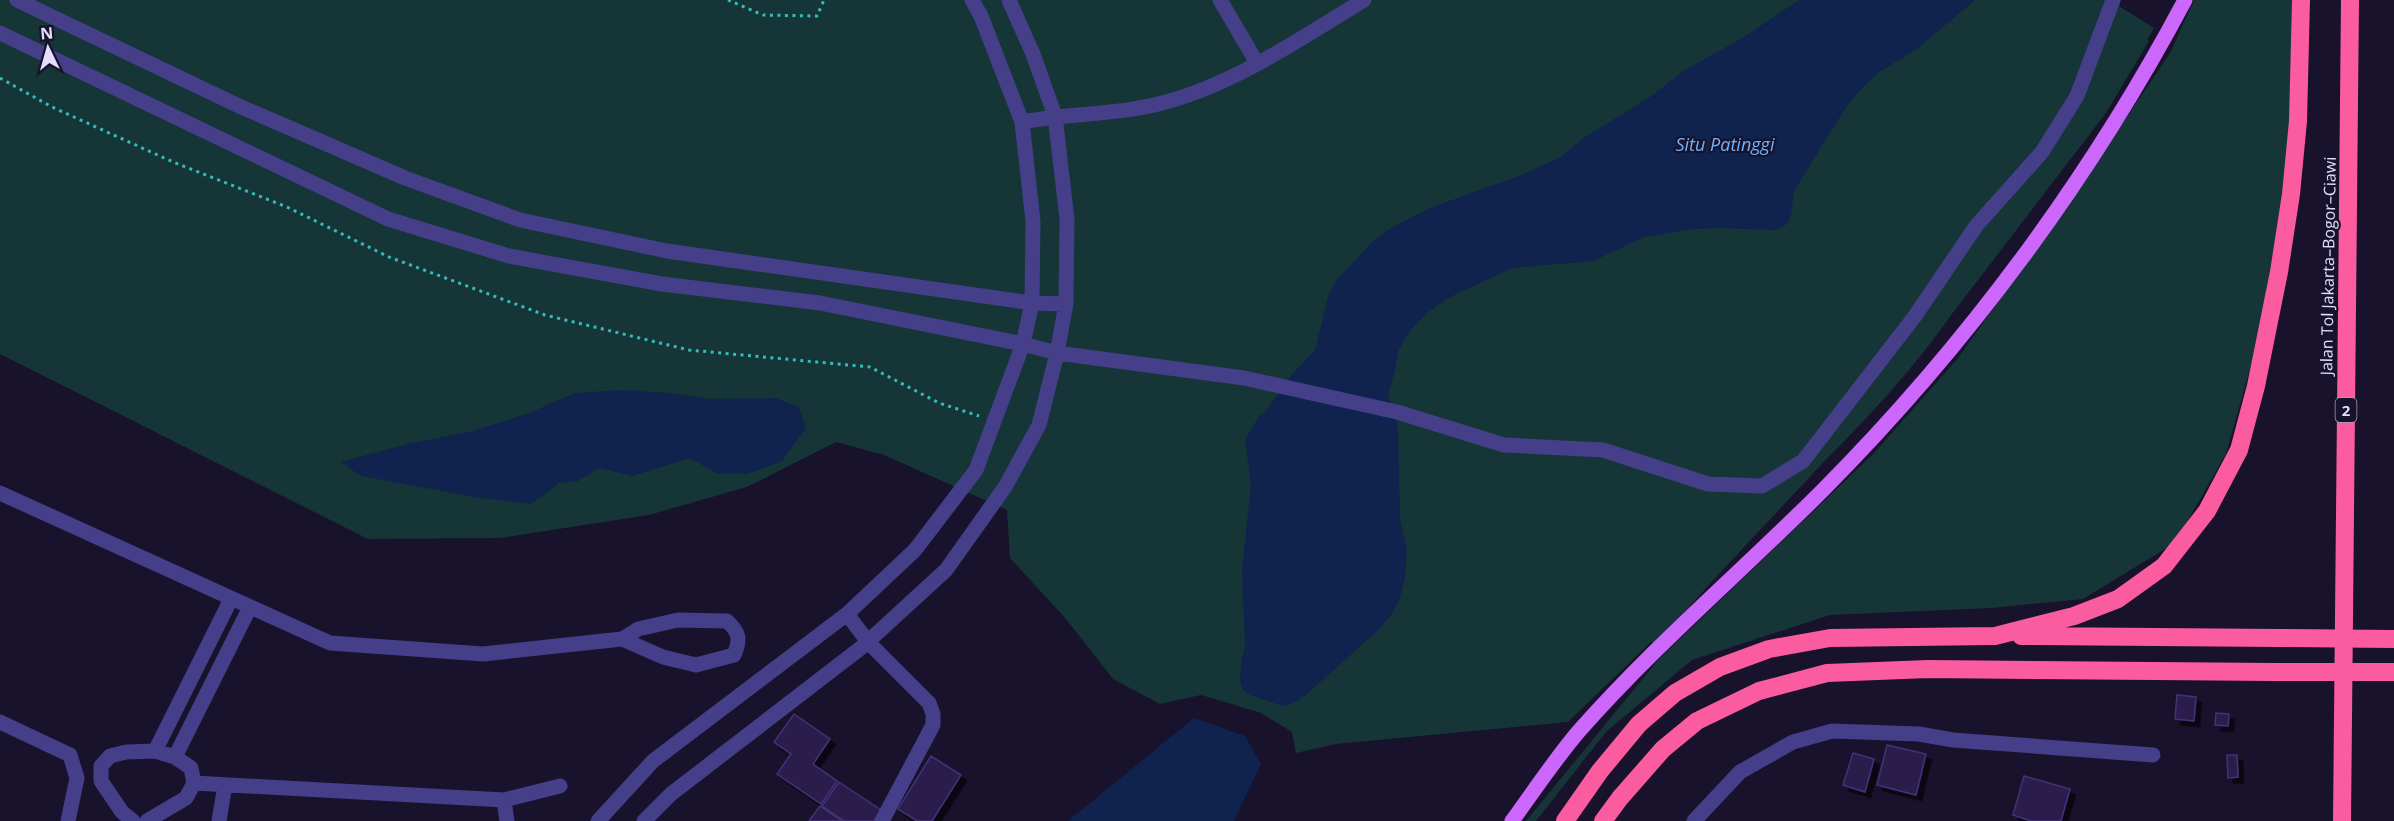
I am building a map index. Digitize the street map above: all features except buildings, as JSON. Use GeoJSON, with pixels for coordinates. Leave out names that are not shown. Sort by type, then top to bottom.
{"type":"FeatureCollection","features":[{"type":"Feature","properties":{"kind":"highway"},"geometry":{"type":"LineString","coordinates":[[1995,636],[2074,616],[2118,598],[2164,566],[2207,511],[2239,450],[2256,386],[2279,272],[2291,194],[2298,121],[2301,0]]}},
{"type":"Feature","properties":{"kind":"highway","name":"Jalan Tol Jakarta–Bogor–Ciawi"},"geometry":{"type":"LineString","coordinates":[[2342,821],[2350,0]]}},
{"type":"Feature","properties":{"kind":"highway"},"geometry":{"type":"LineString","coordinates":[[1565,821],[1599,771],[1639,724],[1675,693],[1720,667],[1769,649],[1830,638],[1995,636],[2394,639]]}},
{"type":"Feature","properties":{"kind":"highway"},"geometry":{"type":"LineString","coordinates":[[1603,821],[1662,749],[1697,722],[1759,691],[1827,673],[1928,669],[2394,672]]}},
{"type":"Feature","properties":{"kind":"main road"},"geometry":{"type":"LineString","coordinates":[[1512,821],[1578,732],[1702,604],[1823,489],[1939,364],[2033,242],[2101,143],[2133,94],[2185,0]]}},
{"type":"Feature","properties":{"kind":"street"},"geometry":{"type":"LineString","coordinates":[[17,0],[249,110],[405,178],[520,220],[667,251],[1032,303],[1066,304]]}},
{"type":"Feature","properties":{"kind":"street"},"geometry":{"type":"LineString","coordinates":[[598,821],[653,761],[847,614],[915,550],[976,471],[1023,344],[1032,303],[1032,221],[1022,122],[981,16],[972,0]]}},
{"type":"Feature","properties":{"kind":"street"},"geometry":{"type":"LineString","coordinates":[[644,821],[671,794],[868,642],[946,570],[1005,487],[1039,425],[1057,353],[1066,304],[1067,219],[1055,116],[1033,54],[1009,0]]}},
{"type":"Feature","properties":{"kind":"street"},"geometry":{"type":"LineString","coordinates":[[1220,0],[1257,63]]}},
{"type":"Feature","properties":{"kind":"street"},"geometry":{"type":"LineString","coordinates":[[1022,122],[1055,116],[1126,110],[1166,102],[1217,85],[1364,0]]}},
{"type":"Feature","properties":{"kind":"street"},"geometry":{"type":"LineString","coordinates":[[0,33],[388,219],[509,256],[662,284],[820,303],[1057,353],[1244,378],[1397,412],[1504,446],[1603,450],[1707,484],[1762,486],[1803,461],[1915,316],[1976,226],[2042,152],[2077,96],[2113,0]]}},
{"type":"Feature","properties":{"kind":"street"},"geometry":{"type":"LineString","coordinates":[[0,493],[330,643],[483,654],[622,639],[638,629],[678,620],[727,621],[737,631],[739,643],[734,655],[696,665],[663,657],[622,639]]}},
{"type":"Feature","properties":{"kind":"street"},"geometry":{"type":"LineString","coordinates":[[155,752],[231,599]]}},
{"type":"Feature","properties":{"kind":"street"},"geometry":{"type":"LineString","coordinates":[[175,757],[250,607]]}},
{"type":"Feature","properties":{"kind":"street"},"geometry":{"type":"LineString","coordinates":[[847,614],[868,642],[929,703],[933,714],[933,725],[882,821]]}},
{"type":"Feature","properties":{"kind":"street"},"geometry":{"type":"LineString","coordinates":[[0,722],[70,755],[77,778],[68,821]]}},
{"type":"Feature","properties":{"kind":"street"},"geometry":{"type":"LineString","coordinates":[[1694,821],[1740,772],[1792,742],[1832,730],[1919,734],[1953,740],[2153,754]]}},
{"type":"Feature","properties":{"kind":"street"},"geometry":{"type":"LineString","coordinates":[[133,821],[123,812],[101,781],[101,766],[110,756],[126,752],[155,752],[175,757],[191,768],[194,783],[186,798],[147,821]]}},
{"type":"Feature","properties":{"kind":"street"},"geometry":{"type":"LineString","coordinates":[[77,778],[101,781]]}},
{"type":"Feature","properties":{"kind":"street"},"geometry":{"type":"LineString","coordinates":[[194,783],[504,800],[560,786]]}},
{"type":"Feature","properties":{"kind":"street"},"geometry":{"type":"LineString","coordinates":[[219,821],[225,785]]}},
{"type":"Feature","properties":{"kind":"street"},"geometry":{"type":"LineString","coordinates":[[504,800],[507,821]]}},
{"type":"Feature","properties":{"kind":"path"},"geometry":{"type":"LineString","coordinates":[[728,0],[763,15],[817,16],[824,0]]}},
{"type":"Feature","properties":{"kind":"path"},"geometry":{"type":"LineString","coordinates":[[0,78],[52,107],[173,162],[287,207],[389,257],[545,315],[690,350],[870,366],[939,403],[995,421]]}},
{"type":"Feature","properties":{"kind":"green space"},"geometry":{"type":"Polygon","coordinates":[[[0,0],[2121,0],[2119,6],[2154,28],[2147,40],[2149,41],[2106,113],[1906,373],[1657,643],[1651,642],[1568,722],[1336,744],[1296,753],[1292,732],[1261,713],[1201,695],[1160,704],[1113,679],[1066,619],[1010,558],[1007,510],[884,455],[836,442],[747,487],[649,515],[500,538],[368,539],[0,354],[0,0]]]}},
{"type":"Feature","properties":{"kind":"green space"},"geometry":{"type":"Polygon","coordinates":[[[2194,0],[2294,0],[2288,188],[2264,320],[2226,454],[2175,543],[2083,599],[1992,608],[1830,615],[1692,660],[1606,732],[1536,821],[1526,821],[1658,660],[1874,453],[1958,358],[2074,195],[2170,53],[2194,0]]]}},
{"type":"Feature","properties":{"kind":"water","name":"Situ Patinggi"},"geometry":{"type":"Polygon","coordinates":[[[1799,0],[1975,0],[1918,48],[1878,73],[1846,107],[1794,192],[1791,215],[1787,224],[1776,230],[1693,229],[1644,237],[1593,261],[1512,268],[1448,298],[1427,313],[1409,332],[1399,349],[1388,395],[1398,428],[1400,519],[1407,551],[1405,577],[1400,598],[1391,615],[1378,630],[1294,703],[1283,706],[1250,695],[1243,690],[1240,680],[1245,646],[1242,572],[1251,484],[1245,440],[1259,416],[1267,410],[1289,378],[1315,350],[1328,297],[1335,282],[1374,240],[1389,229],[1430,208],[1519,176],[1559,158],[1585,137],[1650,97],[1685,70],[1741,39],[1799,0]]]}},
{"type":"Feature","properties":{"kind":"water"},"geometry":{"type":"Polygon","coordinates":[[[623,390],[669,393],[709,399],[775,398],[799,407],[806,428],[782,461],[747,474],[716,473],[690,458],[632,476],[599,468],[578,481],[559,483],[531,504],[475,497],[361,476],[341,462],[407,444],[473,431],[529,413],[575,393],[623,390]]]}},
{"type":"Feature","properties":{"kind":"water"},"geometry":{"type":"Polygon","coordinates":[[[1194,718],[1245,736],[1261,764],[1234,821],[1068,821],[1194,718]]]}}]}
